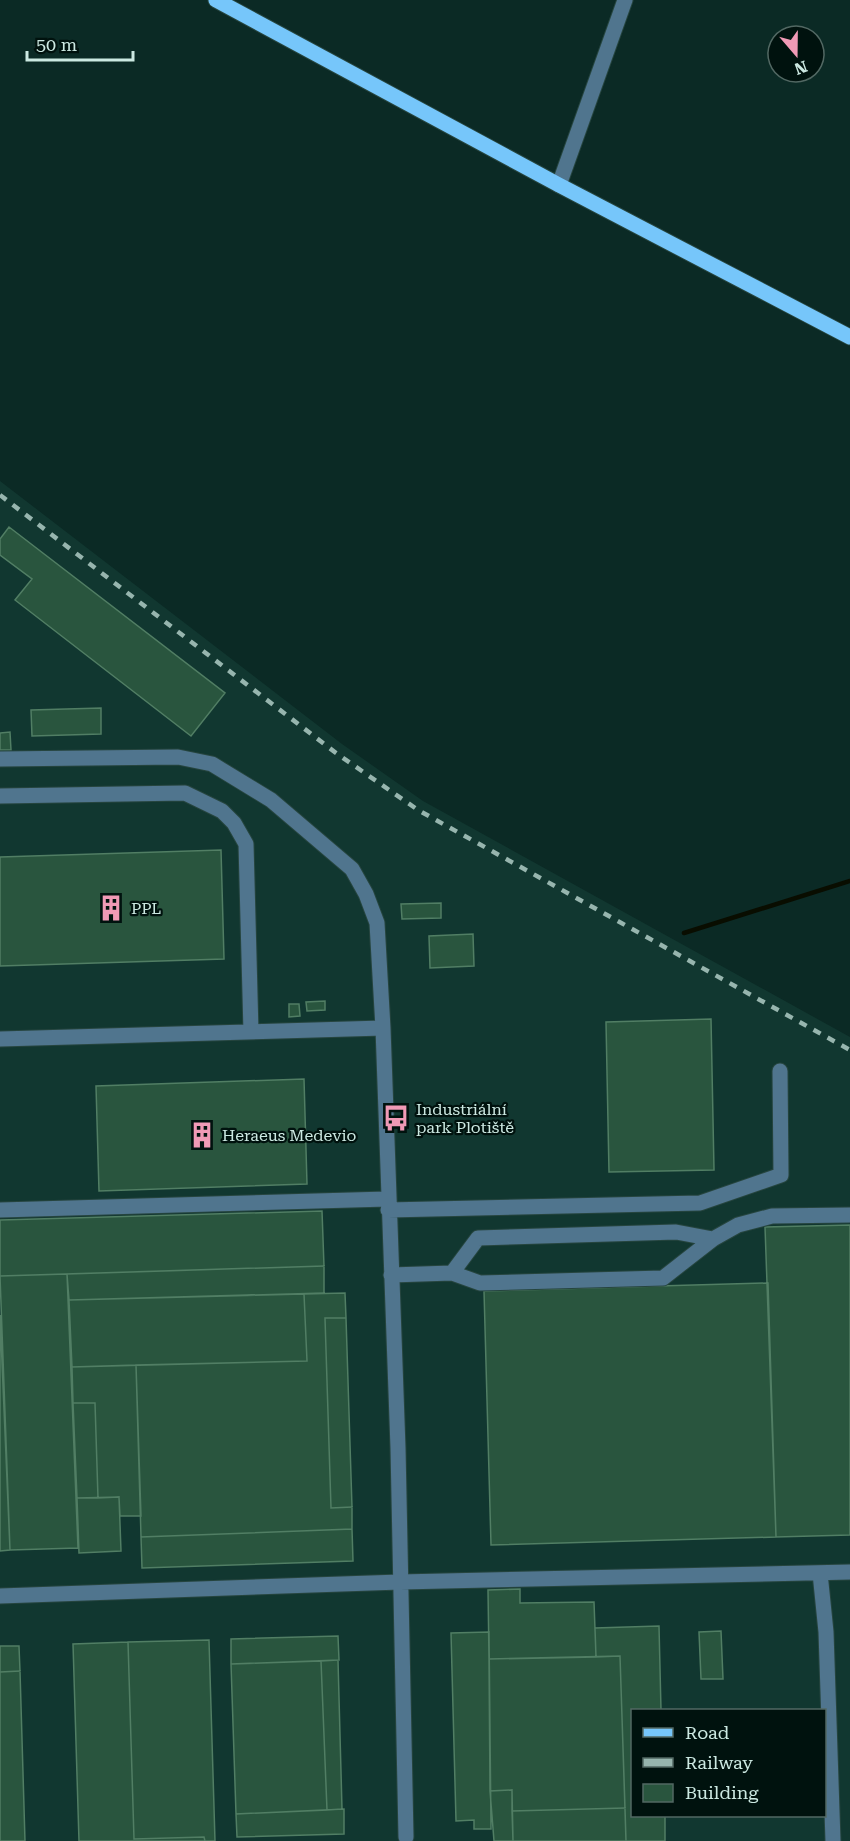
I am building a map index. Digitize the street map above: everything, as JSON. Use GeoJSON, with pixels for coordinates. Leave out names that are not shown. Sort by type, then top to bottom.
{"type":"FeatureCollection","features":[{"type":"Feature","properties":{"kind":"main road"},"geometry":{"type":"LineString","coordinates":[[216,0],[559,186],[850,337]]}},
{"type":"Feature","properties":{"kind":"street"},"geometry":{"type":"LineString","coordinates":[[559,186],[626,0]]}},
{"type":"Feature","properties":{"kind":"street"},"geometry":{"type":"LineString","coordinates":[[0,759],[178,757],[212,764],[271,800],[352,869],[366,894],[377,923],[383,1028],[391,1275],[406,1837]]}},
{"type":"Feature","properties":{"kind":"street"},"geometry":{"type":"LineString","coordinates":[[0,796],[185,793],[222,811],[234,823],[246,844],[251,1032]]}},
{"type":"Feature","properties":{"kind":"street"},"geometry":{"type":"LineString","coordinates":[[0,1039],[383,1028]]}},
{"type":"Feature","properties":{"kind":"street"},"geometry":{"type":"LineString","coordinates":[[0,1210],[700,1203],[781,1175],[780,1071]]}},
{"type":"Feature","properties":{"kind":"street"},"geometry":{"type":"LineString","coordinates":[[391,1275],[452,1273],[480,1283],[663,1278],[714,1239],[738,1225],[772,1216],[850,1215]]}},
{"type":"Feature","properties":{"kind":"street"},"geometry":{"type":"LineString","coordinates":[[452,1273],[478,1238],[676,1232],[714,1239]]}},
{"type":"Feature","properties":{"kind":"street"},"geometry":{"type":"LineString","coordinates":[[0,1596],[400,1582],[850,1572]]}},
{"type":"Feature","properties":{"kind":"street"},"geometry":{"type":"LineString","coordinates":[[819,1573],[826,1632],[833,1841]]}},
{"type":"Feature","properties":{"kind":"shaded area"},"geometry":{"type":"Polygon","coordinates":[[[0,481],[342,744],[423,801],[850,1037],[850,1841],[0,1841],[0,481]]]}},
{"type":"Feature","properties":{"kind":"building"},"geometry":{"type":"Polygon","coordinates":[[[9,527],[225,693],[191,736],[15,600],[32,579],[0,555],[0,539],[9,527]]]}},
{"type":"Feature","properties":{"kind":"building"},"geometry":{"type":"Polygon","coordinates":[[[101,708],[101,734],[32,736],[31,710],[101,708]]]}},
{"type":"Feature","properties":{"kind":"building"},"geometry":{"type":"Polygon","coordinates":[[[10,732],[11,750],[0,750],[0,733],[10,732]]]}},
{"type":"Feature","properties":{"kind":"building","name":"PPL"},"geometry":{"type":"Polygon","coordinates":[[[221,850],[224,959],[0,966],[0,857],[221,850]]]}},
{"type":"Feature","properties":{"kind":"building"},"geometry":{"type":"Polygon","coordinates":[[[441,903],[441,918],[402,919],[401,904],[441,903]]]}},
{"type":"Feature","properties":{"kind":"building"},"geometry":{"type":"Polygon","coordinates":[[[473,934],[474,966],[430,968],[429,936],[473,934]]]}},
{"type":"Feature","properties":{"kind":"building"},"geometry":{"type":"Polygon","coordinates":[[[325,1001],[325,1010],[307,1011],[306,1002],[325,1001]]]}},
{"type":"Feature","properties":{"kind":"building"},"geometry":{"type":"Polygon","coordinates":[[[289,1004],[299,1004],[300,1016],[289,1017],[289,1004]]]}},
{"type":"Feature","properties":{"kind":"building"},"geometry":{"type":"Polygon","coordinates":[[[711,1019],[714,1170],[609,1172],[606,1022],[711,1019]]]}},
{"type":"Feature","properties":{"kind":"building","name":"Heraeus Medevio"},"geometry":{"type":"Polygon","coordinates":[[[304,1079],[307,1184],[99,1191],[96,1086],[304,1079]]]}},
{"type":"Feature","properties":{"kind":"building"},"geometry":{"type":"Polygon","coordinates":[[[322,1211],[324,1266],[0,1276],[0,1220],[322,1211]]]}},
{"type":"Feature","properties":{"kind":"building"},"geometry":{"type":"Polygon","coordinates":[[[850,1225],[850,1535],[776,1537],[765,1227],[850,1225]]]}},
{"type":"Feature","properties":{"kind":"building"},"geometry":{"type":"Polygon","coordinates":[[[324,1266],[324,1293],[69,1300],[67,1274],[324,1266]]]}},
{"type":"Feature","properties":{"kind":"building"},"geometry":{"type":"Polygon","coordinates":[[[67,1274],[78,1548],[10,1550],[0,1276],[67,1274]]]}},
{"type":"Feature","properties":{"kind":"building"},"geometry":{"type":"Polygon","coordinates":[[[768,1283],[776,1537],[491,1545],[484,1291],[768,1283]]]}},
{"type":"Feature","properties":{"kind":"building"},"geometry":{"type":"Polygon","coordinates":[[[345,1293],[346,1318],[325,1318],[331,1508],[352,1507],[352,1529],[141,1537],[136,1365],[307,1361],[304,1294],[345,1293]]]}},
{"type":"Feature","properties":{"kind":"building"},"geometry":{"type":"Polygon","coordinates":[[[304,1294],[307,1361],[72,1367],[69,1300],[304,1294]]]}},
{"type":"Feature","properties":{"kind":"building"},"geometry":{"type":"Polygon","coordinates":[[[0,1315],[10,1550],[0,1551],[0,1315]]]}},
{"type":"Feature","properties":{"kind":"building"},"geometry":{"type":"Polygon","coordinates":[[[325,1318],[346,1318],[352,1507],[331,1508],[325,1318]]]}},
{"type":"Feature","properties":{"kind":"building"},"geometry":{"type":"Polygon","coordinates":[[[136,1365],[141,1516],[120,1516],[119,1497],[98,1498],[95,1403],[73,1403],[72,1367],[136,1365]]]}},
{"type":"Feature","properties":{"kind":"building"},"geometry":{"type":"Polygon","coordinates":[[[73,1403],[95,1403],[98,1498],[77,1498],[73,1403]]]}},
{"type":"Feature","properties":{"kind":"building"},"geometry":{"type":"Polygon","coordinates":[[[119,1497],[121,1551],[79,1553],[77,1498],[119,1497]]]}},
{"type":"Feature","properties":{"kind":"building"},"geometry":{"type":"Polygon","coordinates":[[[352,1529],[353,1561],[142,1568],[141,1537],[352,1529]]]}},
{"type":"Feature","properties":{"kind":"building"},"geometry":{"type":"Polygon","coordinates":[[[520,1589],[520,1603],[594,1602],[596,1657],[489,1659],[488,1590],[520,1589]]]}},
{"type":"Feature","properties":{"kind":"building"},"geometry":{"type":"Polygon","coordinates":[[[659,1626],[661,1709],[631,1709],[631,1817],[665,1817],[665,1841],[626,1841],[620,1656],[596,1657],[595,1628],[659,1626]]]}},
{"type":"Feature","properties":{"kind":"building"},"geometry":{"type":"Polygon","coordinates":[[[721,1631],[723,1679],[701,1679],[699,1632],[721,1631]]]}},
{"type":"Feature","properties":{"kind":"building"},"geometry":{"type":"Polygon","coordinates":[[[489,1632],[491,1829],[474,1829],[474,1820],[456,1821],[451,1633],[489,1632]]]}},
{"type":"Feature","properties":{"kind":"building"},"geometry":{"type":"Polygon","coordinates":[[[338,1636],[339,1660],[231,1664],[231,1639],[338,1636]]]}},
{"type":"Feature","properties":{"kind":"building"},"geometry":{"type":"Polygon","coordinates":[[[209,1640],[215,1841],[205,1841],[204,1837],[134,1839],[128,1642],[209,1640]]]}},
{"type":"Feature","properties":{"kind":"building"},"geometry":{"type":"Polygon","coordinates":[[[128,1642],[134,1839],[204,1837],[205,1841],[79,1841],[73,1644],[128,1642]]]}},
{"type":"Feature","properties":{"kind":"building"},"geometry":{"type":"Polygon","coordinates":[[[0,1646],[19,1646],[20,1671],[0,1672],[0,1646]]]}},
{"type":"Feature","properties":{"kind":"building"},"geometry":{"type":"Polygon","coordinates":[[[620,1656],[625,1808],[512,1811],[512,1790],[490,1791],[489,1659],[620,1656]]]}},
{"type":"Feature","properties":{"kind":"building"},"geometry":{"type":"Polygon","coordinates":[[[338,1660],[342,1809],[327,1810],[321,1661],[338,1660]]]}},
{"type":"Feature","properties":{"kind":"building"},"geometry":{"type":"Polygon","coordinates":[[[321,1661],[327,1810],[236,1814],[231,1664],[321,1661]]]}},
{"type":"Feature","properties":{"kind":"building"},"geometry":{"type":"Polygon","coordinates":[[[20,1671],[25,1841],[0,1841],[0,1672],[20,1671]]]}},
{"type":"Feature","properties":{"kind":"building"},"geometry":{"type":"Polygon","coordinates":[[[512,1790],[513,1841],[494,1841],[490,1791],[512,1790]]]}},
{"type":"Feature","properties":{"kind":"building"},"geometry":{"type":"Polygon","coordinates":[[[625,1808],[626,1841],[513,1841],[512,1811],[625,1808]]]}},
{"type":"Feature","properties":{"kind":"building"},"geometry":{"type":"Polygon","coordinates":[[[344,1809],[344,1834],[237,1837],[236,1814],[344,1809]]]}},
{"type":"Feature","properties":{"kind":"waterway"},"geometry":{"type":"LineString","coordinates":[[684,933],[850,881]]}},
{"type":"Feature","properties":{"kind":"railway"},"geometry":{"type":"LineString","coordinates":[[0,495],[336,753],[418,810],[850,1050]]}},
{"type":"Feature","properties":{"kind":"place","name":"PPL"},"geometry":{"type":"Point","coordinates":[111,908]}},
{"type":"Feature","properties":{"kind":"place","name":"Industriální park Plotiště"},"geometry":{"type":"Point","coordinates":[396,1118]}},
{"type":"Feature","properties":{"kind":"place","name":"Heraeus Medevio"},"geometry":{"type":"Point","coordinates":[202,1135]}}]}
